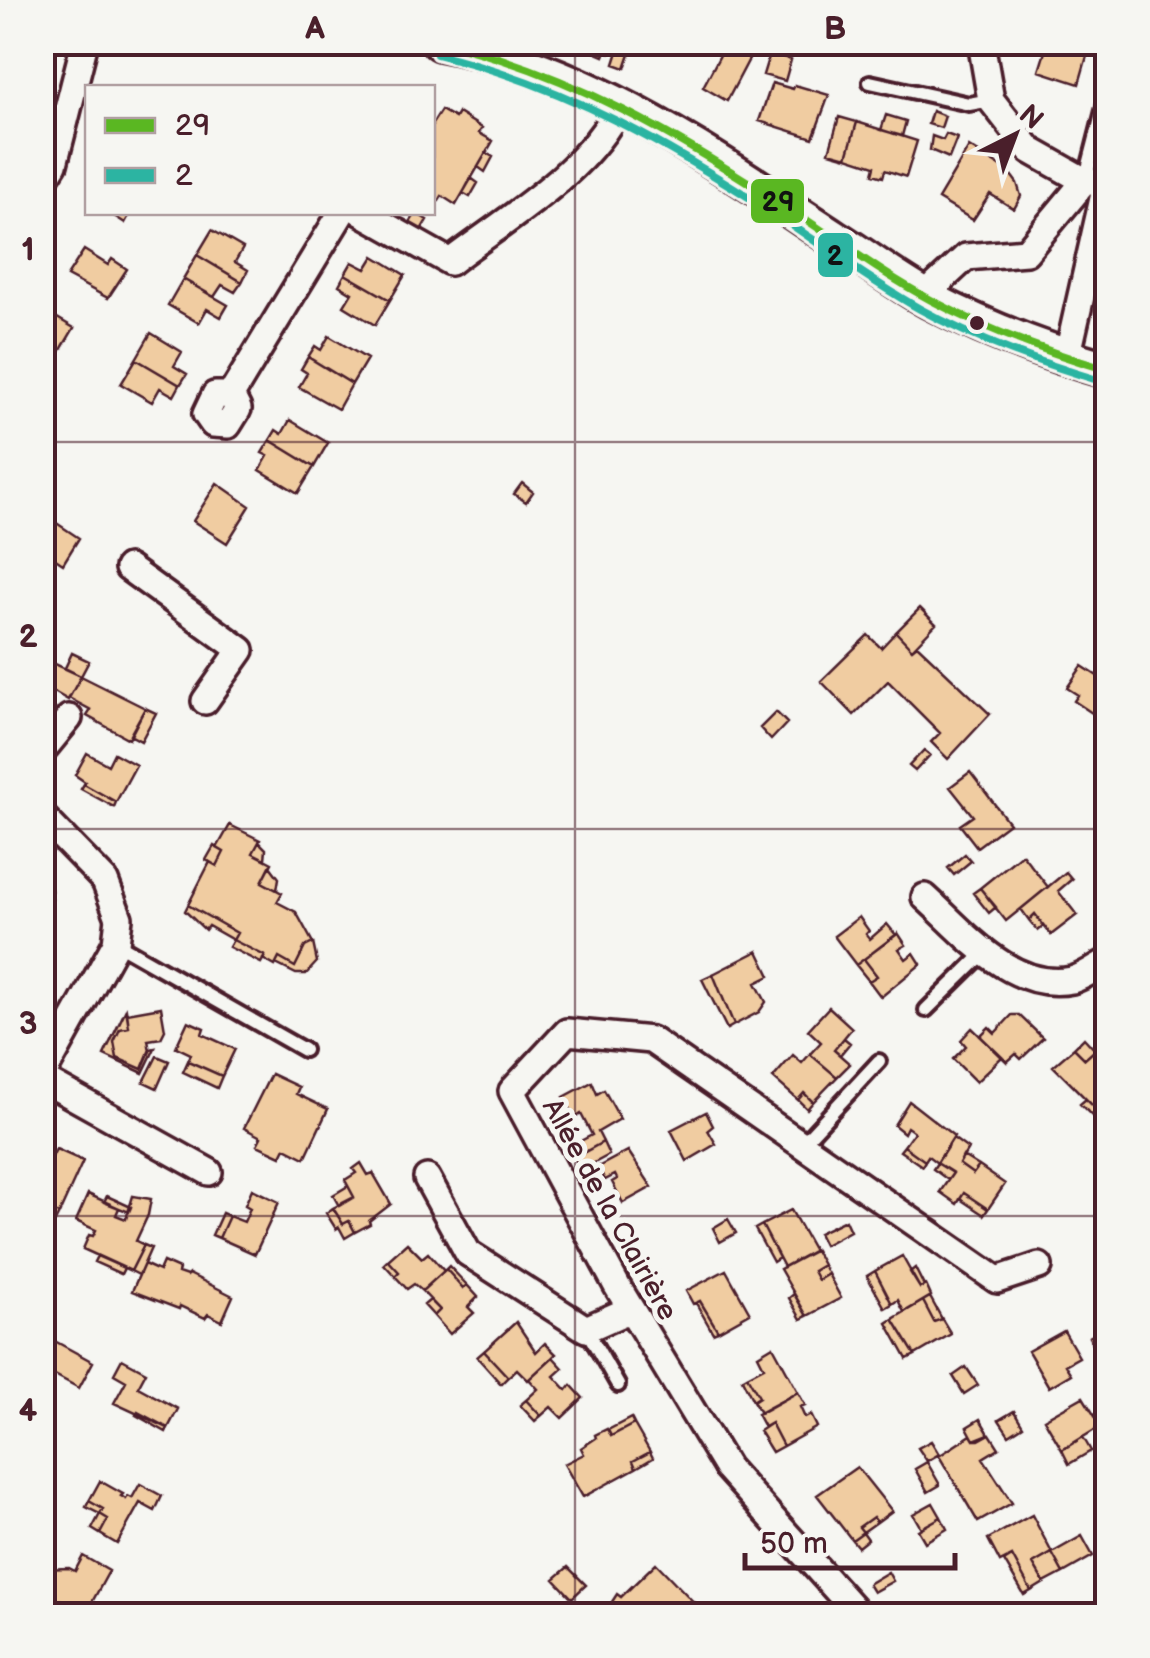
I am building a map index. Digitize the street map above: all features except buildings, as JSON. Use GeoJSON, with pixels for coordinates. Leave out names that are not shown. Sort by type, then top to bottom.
{"type":"FeatureCollection","features":[{"type":"Feature","properties":{"kind":"main road"},"geometry":{"type":"LineString","coordinates":[[462,44],[539,71],[619,106],[688,143],[927,298],[1005,335],[1108,370]]}},
{"type":"Feature","properties":{"kind":"street"},"geometry":{"type":"LineString","coordinates":[[42,183],[54,164],[85,42]]}},
{"type":"Feature","properties":{"kind":"street"},"geometry":{"type":"LineString","coordinates":[[981,42],[991,100],[1030,150],[1100,184]]}},
{"type":"Feature","properties":{"kind":"street"},"geometry":{"type":"LineString","coordinates":[[366,215],[450,262],[580,162],[619,106]]}},
{"type":"Feature","properties":{"kind":"street"},"geometry":{"type":"LineString","coordinates":[[927,298],[966,257],[1026,252],[1100,184]]}},
{"type":"Feature","properties":{"kind":"street"},"geometry":{"type":"LineString","coordinates":[[1067,358],[1100,184]]}},
{"type":"Feature","properties":{"kind":"street"},"geometry":{"type":"LineString","coordinates":[[230,395],[340,215]]}},
{"type":"Feature","properties":{"kind":"street"},"geometry":{"type":"LineString","coordinates":[[128,568],[242,650],[205,701]]}},
{"type":"Feature","properties":{"kind":"street"},"geometry":{"type":"LineString","coordinates":[[42,751],[68,718]]}},
{"type":"Feature","properties":{"kind":"street"},"geometry":{"type":"LineString","coordinates":[[42,816],[106,881],[118,918],[116,943],[42,1078],[209,1172]]}},
{"type":"Feature","properties":{"kind":"street"},"geometry":{"type":"LineString","coordinates":[[925,898],[1006,968],[1031,978],[1073,980],[1108,961]]}},
{"type":"Feature","properties":{"kind":"street","name":"Allée de la Clairière"},"geometry":{"type":"LineString","coordinates":[[860,1616],[727,1468],[631,1309],[512,1091],[567,1032],[651,1040],[997,1280],[1039,1266]]}},
{"type":"Feature","properties":{"kind":"street"},"geometry":{"type":"LineString","coordinates":[[428,1178],[468,1253],[586,1329],[631,1309]]}},
{"type":"Feature","properties":{"kind":"lane"},"geometry":{"type":"LineString","coordinates":[[870,82],[969,104],[991,100]]}},
{"type":"Feature","properties":{"kind":"lane"},"geometry":{"type":"LineString","coordinates":[[1100,184],[1108,91]]}},
{"type":"Feature","properties":{"kind":"lane"},"geometry":{"type":"LineString","coordinates":[[116,943],[304,1050]]}},
{"type":"Feature","properties":{"kind":"lane"},"geometry":{"type":"LineString","coordinates":[[926,1010],[986,951]]}},
{"type":"Feature","properties":{"kind":"lane"},"geometry":{"type":"LineString","coordinates":[[802,1144],[880,1060]]}},
{"type":"Feature","properties":{"kind":"lane"},"geometry":{"type":"LineString","coordinates":[[586,1329],[618,1385]]}},
{"type":"Feature","properties":{"kind":"transit line","name":"29"},"geometry":{"type":"LineString","coordinates":[[442,42],[536,71],[623,110],[748,182],[931,300],[1018,340],[1108,370]]}},
{"type":"Feature","properties":{"kind":"transit line","name":"2"},"geometry":{"type":"LineString","coordinates":[[437,54],[531,83],[619,122],[744,194],[920,309],[1010,350],[1104,382]]}}]}
